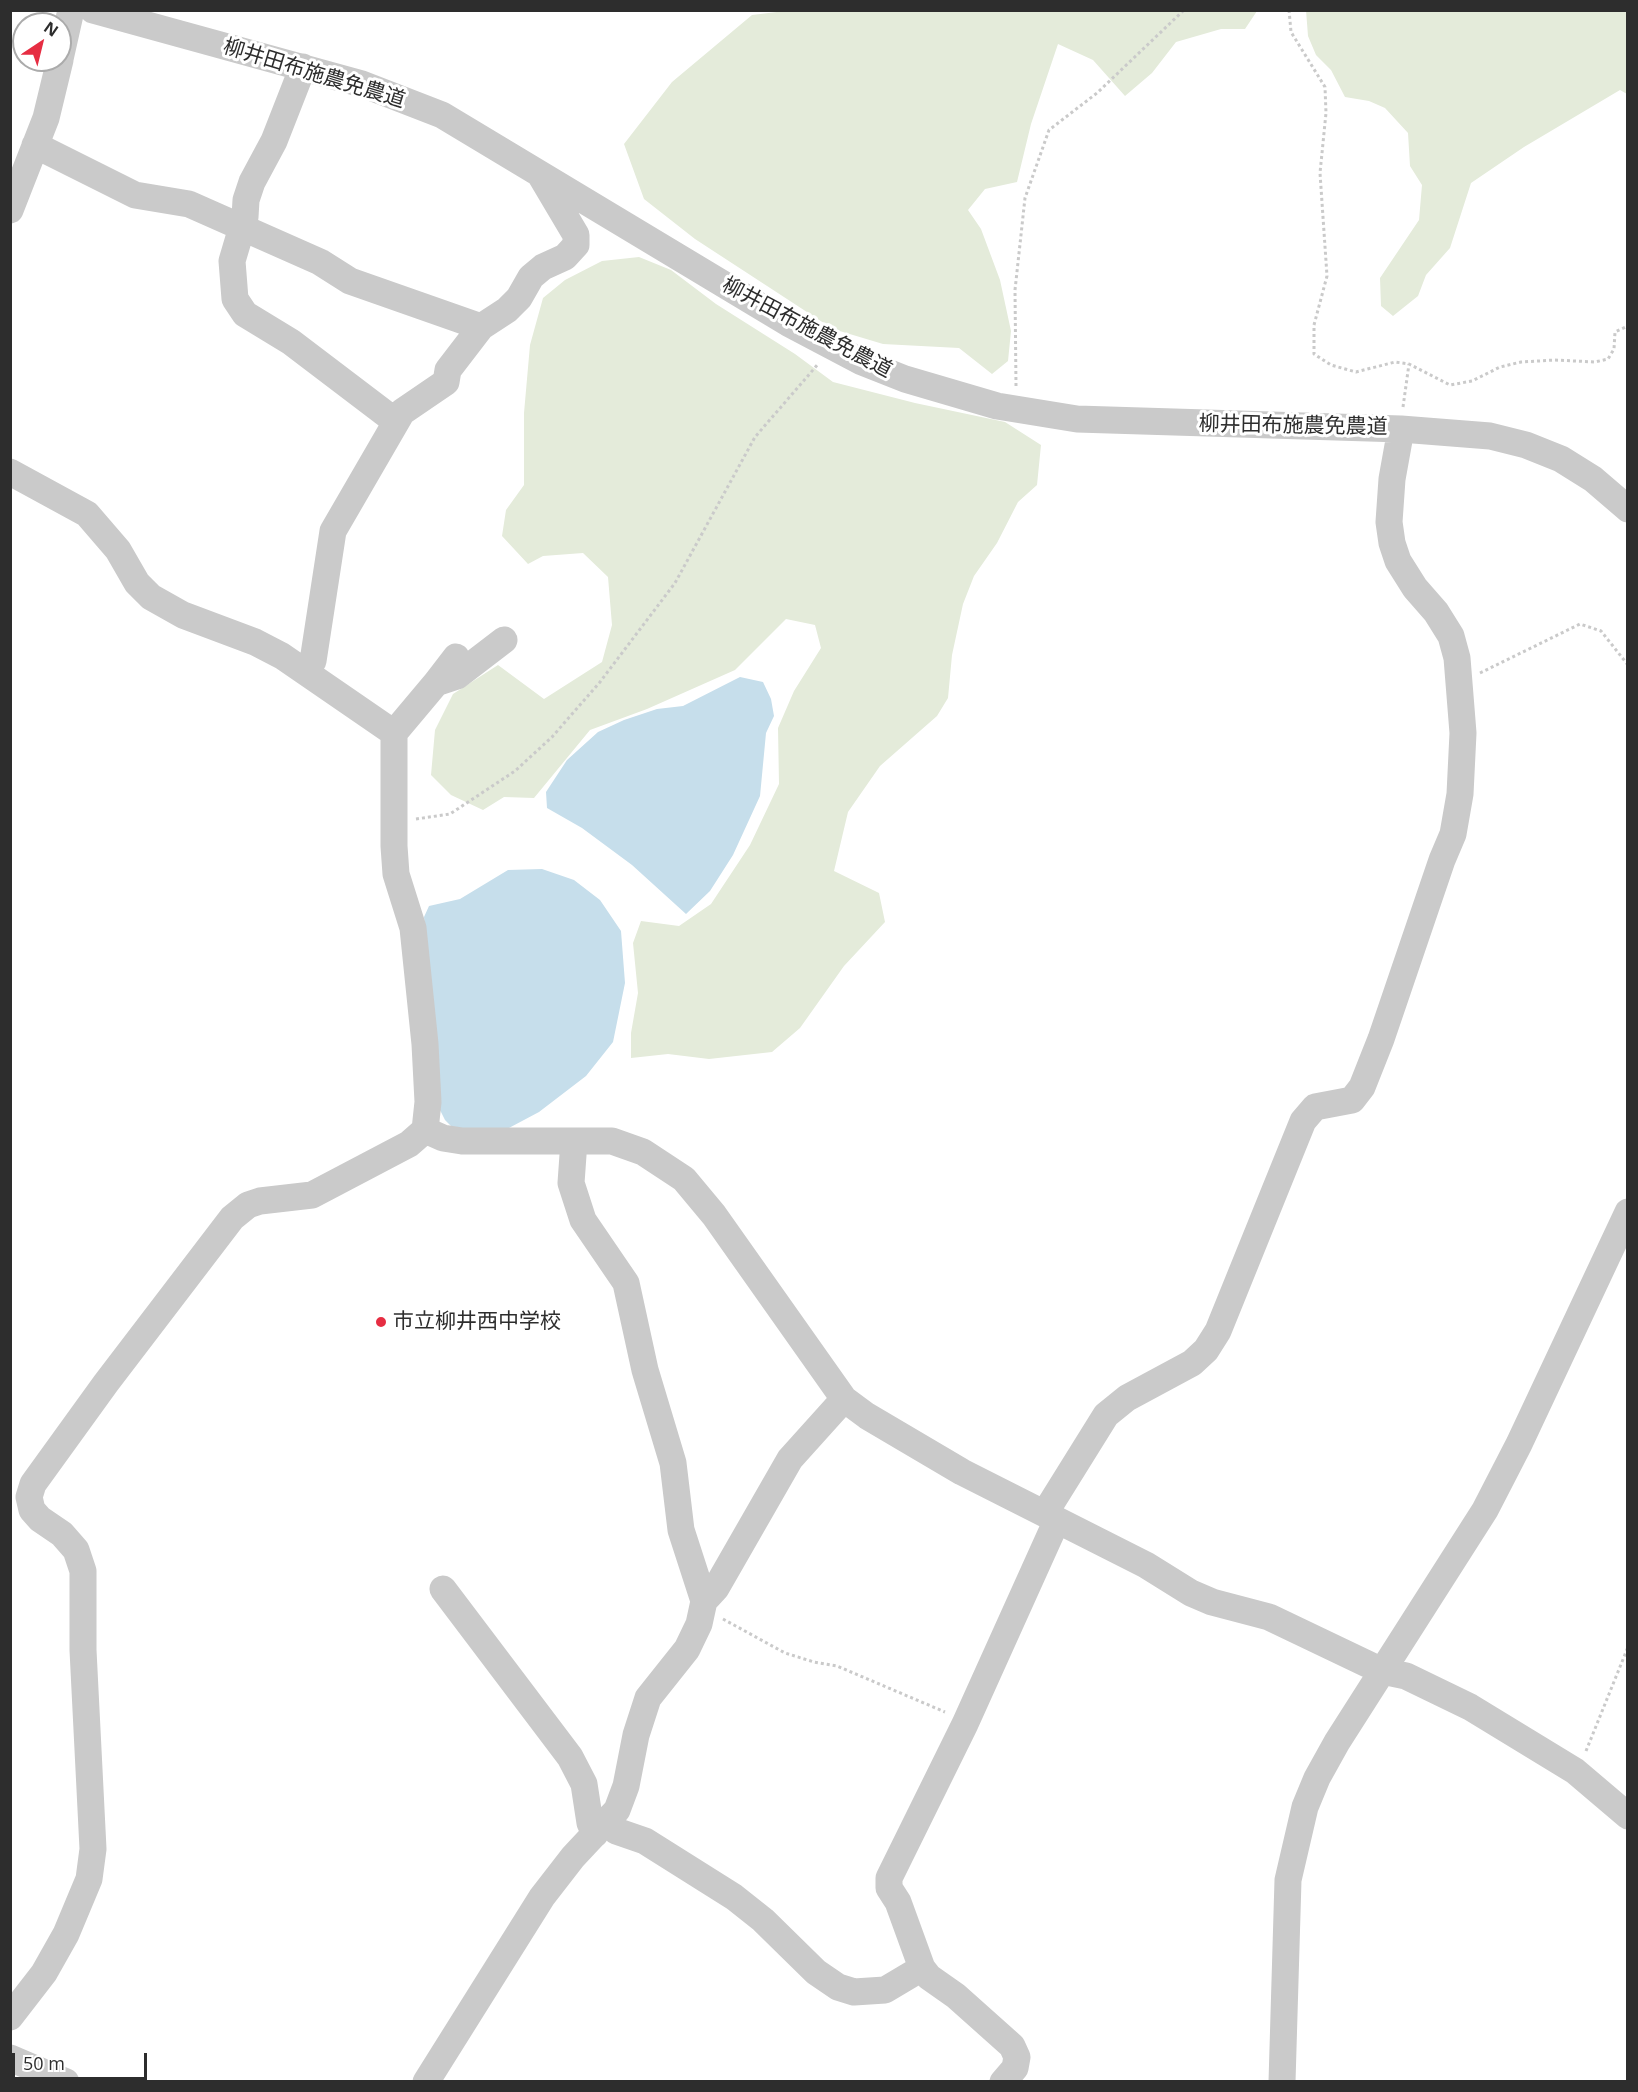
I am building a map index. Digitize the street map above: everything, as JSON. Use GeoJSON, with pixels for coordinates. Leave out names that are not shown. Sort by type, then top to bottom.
{"type":"FeatureCollection","features":[{"type":"Feature","properties":{"kind":"street","name":"柳井田布施農免農道"},"geometry":{"type":"LineString","coordinates":[[93,10],[362,84],[441,115],[788,322],[862,362],[905,379],[986,403],[1039,413],[1116,421],[1401,429],[1490,436],[1526,445],[1561,459],[1593,479],[1628,509]]}},
{"type":"Feature","properties":{"kind":"street"},"geometry":{"type":"LineString","coordinates":[[303,67],[274,141],[252,182],[232,261],[235,299],[245,314],[291,342],[395,422]]}},
{"type":"Feature","properties":{"kind":"street"},"geometry":{"type":"LineString","coordinates":[[10,210],[46,118],[57,72]]}},
{"type":"Feature","properties":{"kind":"street"},"geometry":{"type":"LineString","coordinates":[[35,145],[135,195],[189,204],[320,262],[350,280],[481,327]]}},
{"type":"Feature","properties":{"kind":"street"},"geometry":{"type":"LineString","coordinates":[[305,670],[313,661],[333,531],[395,422],[402,412],[446,382],[448,370],[481,327],[507,310],[519,298],[531,277],[543,267],[565,257],[576,245],[576,235],[540,174]]}},
{"type":"Feature","properties":{"kind":"street"},"geometry":{"type":"LineString","coordinates":[[1003,2082],[1015,2068],[1017,2057],[1012,2046],[982,2018],[929,1977],[922,1968],[898,1902],[889,1888],[889,1878],[965,1724],[1051,1516],[1106,1415],[1127,1398],[1192,1363],[1206,1350],[1218,1331],[1303,1121],[1315,1107],[1352,1100],[1362,1087],[1381,1039],[1453,834],[1461,775],[1462,733],[1459,683],[1451,636],[1436,612],[1414,588],[1398,561],[1392,543],[1389,522],[1392,479],[1401,429]]}},
{"type":"Feature","properties":{"kind":"street"},"geometry":{"type":"LineString","coordinates":[[10,472],[87,514],[118,550],[137,583],[151,597],[183,615],[255,642],[305,670],[394,733]]}},
{"type":"Feature","properties":{"kind":"street"},"geometry":{"type":"LineString","coordinates":[[436,683],[457,676],[504,640]]}},
{"type":"Feature","properties":{"kind":"street"},"geometry":{"type":"LineString","coordinates":[[10,2017],[44,1973],[66,1934],[89,1879],[93,1849],[83,1650],[83,1571],[76,1550],[62,1534],[40,1519],[32,1510],[29,1497],[33,1484],[106,1383],[232,1218],[260,1201],[312,1196],[409,1144],[425,1130],[428,1102],[425,1044],[413,928],[396,873],[394,733],[456,657]]}},
{"type":"Feature","properties":{"kind":"street"},"geometry":{"type":"LineString","coordinates":[[425,1130],[443,1138],[462,1140],[612,1141],[643,1152],[684,1179],[714,1215],[844,1399],[907,1442],[1146,1565],[1191,1593],[1212,1602],[1269,1617],[1382,1671],[1406,1676],[1470,1707],[1575,1771],[1628,1816]]}},
{"type":"Feature","properties":{"kind":"street"},"geometry":{"type":"LineString","coordinates":[[574,1141],[571,1183],[583,1220],[626,1283],[645,1370],[673,1463],[681,1530],[704,1605]]}},
{"type":"Feature","properties":{"kind":"street"},"geometry":{"type":"LineString","coordinates":[[1282,2082],[1288,1880],[1296,1837],[1317,1778],[1485,1510],[1519,1444],[1628,1212]]}},
{"type":"Feature","properties":{"kind":"street"},"geometry":{"type":"LineString","coordinates":[[426,2082],[542,1897],[617,1810],[626,1786],[636,1734],[648,1698],[661,1678],[687,1649],[699,1624],[704,1605],[728,1569],[790,1459],[844,1399]]}},
{"type":"Feature","properties":{"kind":"street"},"geometry":{"type":"LineString","coordinates":[[442,1589],[570,1757],[584,1784],[590,1822],[645,1841],[734,1897],[763,1920],[816,1972],[838,1987],[854,1992],[885,1990],[922,1968]]}},
{"type":"Feature","properties":{"kind":"street"},"geometry":{"type":"LineString","coordinates":[[10,2058],[66,2082]]}},
{"type":"Feature","properties":{"kind":"path"},"geometry":{"type":"LineString","coordinates":[[1016,391],[1016,290],[1025,198],[1049,130],[1097,93],[1184,10]]}},
{"type":"Feature","properties":{"kind":"path"},"geometry":{"type":"LineString","coordinates":[[1289,10],[1291,32],[1325,87],[1326,113],[1320,173],[1327,276],[1314,325],[1314,354],[1331,365],[1356,372],[1395,362],[1408,364],[1450,385],[1472,381],[1500,367],[1521,362],[1555,360],[1595,362],[1608,359],[1614,349],[1616,332],[1628,326]]}},
{"type":"Feature","properties":{"kind":"path"},"geometry":{"type":"LineString","coordinates":[[395,822],[450,814],[515,771],[552,737],[600,682],[675,584],[755,437],[834,346]]}},
{"type":"Feature","properties":{"kind":"path"},"geometry":{"type":"LineString","coordinates":[[1401,429],[1408,364]]}},
{"type":"Feature","properties":{"kind":"path"},"geometry":{"type":"LineString","coordinates":[[1459,683],[1580,624],[1600,631],[1628,665]]}},
{"type":"Feature","properties":{"kind":"path"},"geometry":{"type":"LineString","coordinates":[[704,1605],[785,1653],[837,1666],[939,1708],[965,1724]]}},
{"type":"Feature","properties":{"kind":"path"},"geometry":{"type":"LineString","coordinates":[[1575,1771],[1589,1745],[1628,1647]]}},
{"type":"Feature","properties":{"kind":"green space"},"geometry":{"type":"Polygon","coordinates":[[[1306,10],[1627,11],[1627,94],[1620,90],[1524,147],[1471,183],[1450,248],[1426,275],[1418,296],[1393,316],[1381,306],[1380,278],[1419,220],[1422,185],[1410,166],[1408,133],[1385,108],[1369,101],[1345,97],[1331,70],[1316,55],[1308,36],[1306,10]]]}},
{"type":"Feature","properties":{"kind":"green space"},"geometry":{"type":"Polygon","coordinates":[[[785,11],[1257,11],[1245,29],[1221,29],[1176,42],[1152,73],[1125,96],[1093,60],[1058,44],[1031,124],[1017,182],[985,189],[968,210],[981,229],[1000,280],[1011,331],[1008,361],[992,374],[959,348],[883,344],[833,329],[695,239],[644,199],[624,144],[672,82],[752,15],[785,11]]]}},
{"type":"Feature","properties":{"kind":"green space"},"geometry":{"type":"Polygon","coordinates":[[[639,257],[671,270],[716,304],[795,354],[833,382],[915,403],[1005,422],[1041,445],[1037,485],[1018,502],[997,543],[974,576],[963,604],[952,655],[948,698],[937,716],[880,766],[848,812],[834,871],[879,893],[885,922],[844,966],[800,1028],[772,1052],[709,1059],[668,1054],[631,1058],[631,1033],[638,993],[633,943],[641,921],[679,926],[711,904],[750,845],[779,784],[778,728],[794,691],[821,648],[815,625],[786,619],[735,670],[647,709],[590,730],[534,798],[504,797],[483,810],[451,795],[431,775],[435,730],[453,694],[498,665],[544,699],[602,662],[612,625],[608,577],[583,553],[543,556],[528,564],[502,536],[506,510],[524,485],[524,413],[530,345],[543,298],[565,280],[602,261],[639,257]]]}},
{"type":"Feature","properties":{"kind":"water"},"geometry":{"type":"Polygon","coordinates":[[[740,677],[763,682],[771,699],[774,716],[766,733],[760,796],[733,855],[710,891],[686,914],[632,865],[582,828],[547,808],[546,792],[567,760],[598,732],[657,709],[683,706],[740,677]]]}},
{"type":"Feature","properties":{"kind":"water"},"geometry":{"type":"Polygon","coordinates":[[[542,869],[574,880],[600,900],[621,931],[625,983],[613,1042],[586,1076],[539,1112],[507,1129],[455,1130],[445,1120],[436,1102],[433,1018],[424,917],[429,906],[460,899],[508,870],[542,869]]]}},
{"type":"Feature","properties":{"kind":"place","name":"市立柳井西中学校"},"geometry":{"type":"Point","coordinates":[381,1322]}}]}
